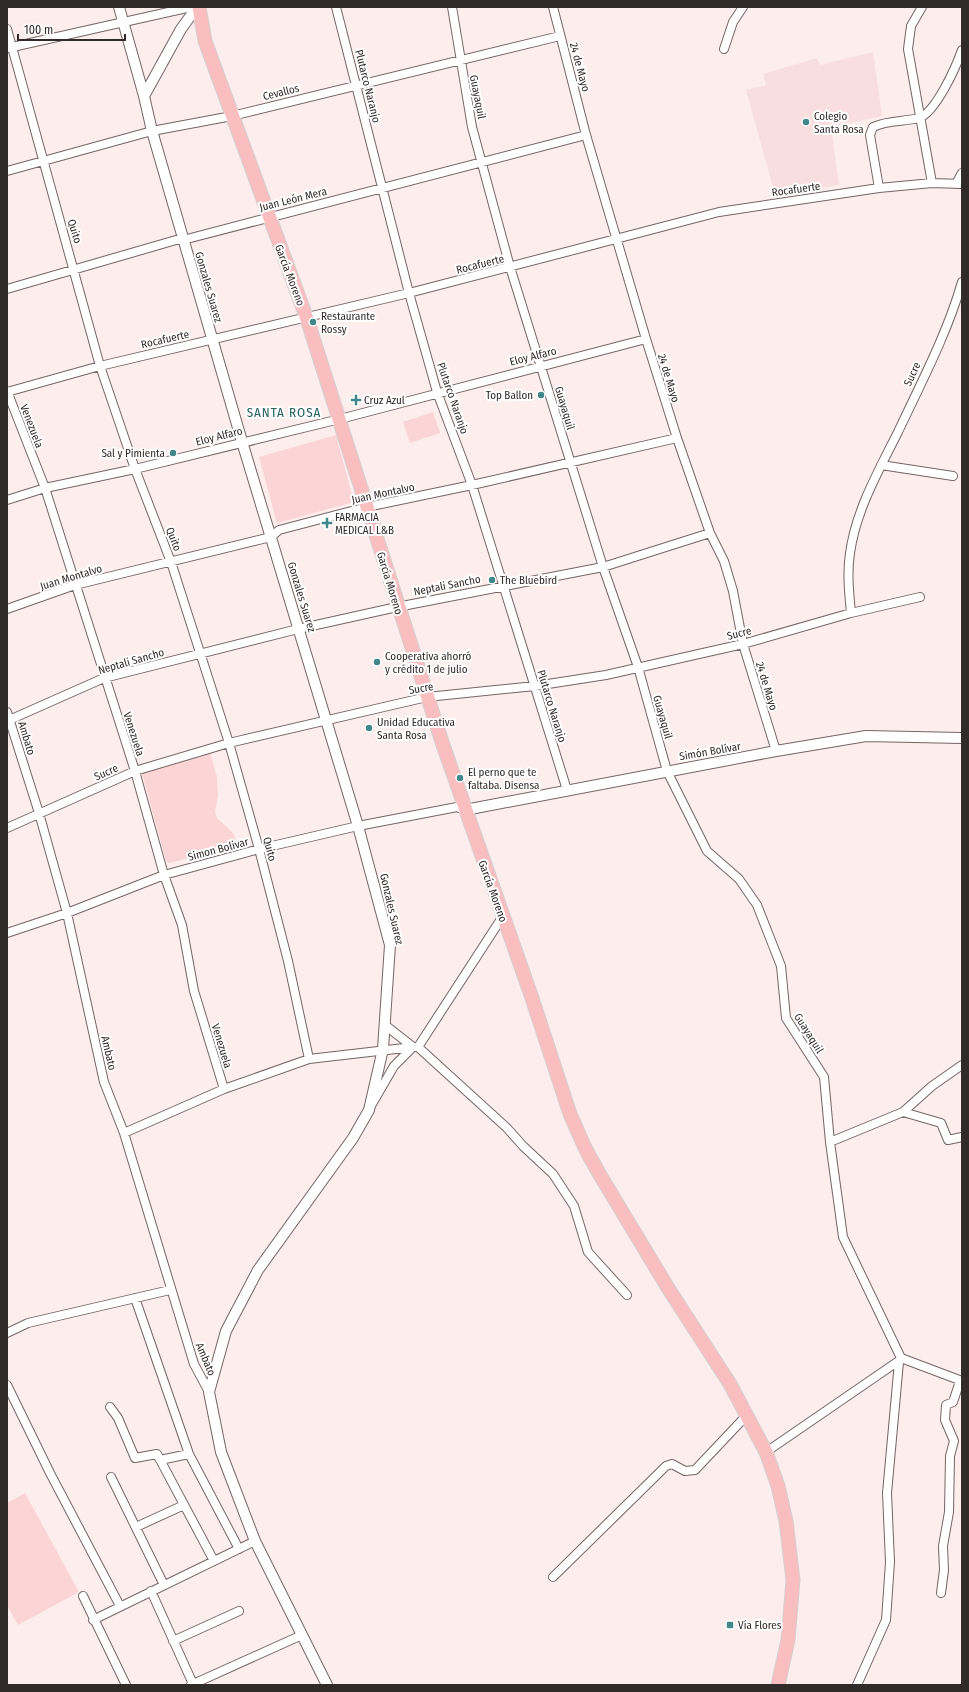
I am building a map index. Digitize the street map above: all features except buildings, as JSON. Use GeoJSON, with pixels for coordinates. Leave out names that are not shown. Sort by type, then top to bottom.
{"type":"FeatureCollection","features":[{"type":"Feature","properties":{"kind":"highway","name":"García Moreno"},"geometry":{"type":"LineString","coordinates":[[198,7],[206,41],[268,217],[306,319],[340,419],[397,607],[465,810],[503,916],[570,1114],[586,1150],[600,1175],[668,1288],[730,1384],[766,1452],[778,1486],[786,1521],[793,1580],[788,1640],[778,1685]]}},
{"type":"Feature","properties":{"kind":"street","name":"Gonzales Suarez"},"geometry":{"type":"LineString","coordinates":[[119,7],[144,96],[152,131],[212,340],[358,826],[390,945],[383,1049],[369,1110],[353,1138],[258,1270],[226,1330],[209,1392]]}},
{"type":"Feature","properties":{"kind":"street"},"geometry":{"type":"LineString","coordinates":[[10,47],[191,7]]}},
{"type":"Feature","properties":{"kind":"street"},"geometry":{"type":"LineString","coordinates":[[144,96],[181,29],[198,7]]}},
{"type":"Feature","properties":{"kind":"street","name":"Plutarco Naranjo"},"geometry":{"type":"LineString","coordinates":[[336,7],[409,293],[438,392],[472,485],[567,790]]}},
{"type":"Feature","properties":{"kind":"street","name":"Guayaquil"},"geometry":{"type":"LineString","coordinates":[[452,7],[459,60],[481,163],[510,267],[603,567],[638,667],[667,771],[707,851],[739,878],[757,905],[781,966],[786,1018],[824,1078],[830,1142],[843,1237],[900,1360]]}},
{"type":"Feature","properties":{"kind":"street","name":"24 de Mayo"},"geometry":{"type":"LineString","coordinates":[[553,7],[586,135],[618,238],[646,339],[677,438],[710,533],[724,561],[733,590],[743,644],[776,751]]}},
{"type":"Feature","properties":{"kind":"street"},"geometry":{"type":"LineString","coordinates":[[724,50],[733,22],[743,7]]}},
{"type":"Feature","properties":{"kind":"street"},"geometry":{"type":"LineString","coordinates":[[922,7],[911,26],[908,37],[908,49],[932,183]]}},
{"type":"Feature","properties":{"kind":"street","name":"Quito"},"geometry":{"type":"LineString","coordinates":[[7,29],[10,47],[75,270],[100,366],[135,469],[171,562],[229,743],[259,849],[288,961],[309,1059]]}},
{"type":"Feature","properties":{"kind":"street","name":"Cevallos"},"geometry":{"type":"LineString","coordinates":[[7,171],[152,131],[232,116],[560,36]]}},
{"type":"Feature","properties":{"kind":"street"},"geometry":{"type":"LineString","coordinates":[[879,188],[870,136],[873,127],[882,123],[920,117],[936,101],[947,86],[962,50]]}},
{"type":"Feature","properties":{"kind":"street","name":"Juan León Mera"},"geometry":{"type":"LineString","coordinates":[[7,289],[176,240],[184,240],[586,135]]}},
{"type":"Feature","properties":{"kind":"street"},"geometry":{"type":"LineString","coordinates":[[959,184],[962,173]]}},
{"type":"Feature","properties":{"kind":"street","name":"Rocafuerte"},"geometry":{"type":"LineString","coordinates":[[7,392],[100,366],[306,319],[409,293],[719,212],[879,188],[932,183],[959,184]]}},
{"type":"Feature","properties":{"kind":"street","name":"Sucre"},"geometry":{"type":"LineString","coordinates":[[851,613],[848,578],[850,551],[857,526],[881,465],[946,328],[961,292],[962,282]]}},
{"type":"Feature","properties":{"kind":"street","name":"Eloy Alfaro"},"geometry":{"type":"LineString","coordinates":[[7,500],[45,488],[135,469],[340,419],[438,392],[646,339]]}},
{"type":"Feature","properties":{"kind":"street","name":"Venezuela"},"geometry":{"type":"LineString","coordinates":[[7,392],[45,488],[104,678],[135,771],[164,875],[182,925],[194,991],[224,1088]]}},
{"type":"Feature","properties":{"kind":"street","name":"Juan Montalvo"},"geometry":{"type":"LineString","coordinates":[[7,609],[75,585],[271,537],[279,530],[367,507],[571,463],[677,438]]}},
{"type":"Feature","properties":{"kind":"street"},"geometry":{"type":"LineString","coordinates":[[881,465],[953,476]]}},
{"type":"Feature","properties":{"kind":"street","name":"Neptali Sancho"},"geometry":{"type":"LineString","coordinates":[[8,717],[104,678],[199,653],[397,607],[503,585],[603,567],[710,533]]}},
{"type":"Feature","properties":{"kind":"street","name":"Sucre"},"geometry":{"type":"LineString","coordinates":[[7,828],[135,771],[229,743],[427,697],[535,686],[606,675],[743,644],[851,613],[920,597]]}},
{"type":"Feature","properties":{"kind":"street","name":"Ambato"},"geometry":{"type":"LineString","coordinates":[[8,717],[39,813],[67,914],[104,1082],[124,1133],[170,1290],[194,1364],[209,1392]]}},
{"type":"Feature","properties":{"kind":"street","name":"Simón Bolívar"},"geometry":{"type":"LineString","coordinates":[[465,810],[667,771],[866,736],[962,738]]}},
{"type":"Feature","properties":{"kind":"street","name":"Simon Bolivar"},"geometry":{"type":"LineString","coordinates":[[7,933],[67,914],[164,875],[259,849],[358,826],[457,807],[465,810]]}},
{"type":"Feature","properties":{"kind":"street"},"geometry":{"type":"LineString","coordinates":[[369,1110],[394,1066],[415,1047],[503,916]]}},
{"type":"Feature","properties":{"kind":"street"},"geometry":{"type":"LineString","coordinates":[[385,1025],[415,1047],[507,1128],[523,1146],[553,1174],[574,1206],[588,1252],[627,1295]]}},
{"type":"Feature","properties":{"kind":"street"},"geometry":{"type":"LineString","coordinates":[[124,1133],[224,1088],[309,1059],[383,1049],[415,1047]]}},
{"type":"Feature","properties":{"kind":"street"},"geometry":{"type":"LineString","coordinates":[[830,1142],[903,1112],[932,1086],[962,1065]]}},
{"type":"Feature","properties":{"kind":"street"},"geometry":{"type":"LineString","coordinates":[[903,1112],[941,1123],[948,1140],[962,1137]]}},
{"type":"Feature","properties":{"kind":"street"},"geometry":{"type":"LineString","coordinates":[[7,1333],[28,1323],[170,1290]]}},
{"type":"Feature","properties":{"kind":"street"},"geometry":{"type":"LineString","coordinates":[[135,1298],[189,1454],[239,1549]]}},
{"type":"Feature","properties":{"kind":"street"},"geometry":{"type":"LineString","coordinates":[[900,1360],[961,1381],[953,1402],[946,1405],[945,1420],[954,1441],[950,1456],[949,1512],[943,1546],[944,1570],[941,1593]]}},
{"type":"Feature","properties":{"kind":"street"},"geometry":{"type":"LineString","coordinates":[[766,1452],[900,1360]]}},
{"type":"Feature","properties":{"kind":"street"},"geometry":{"type":"LineString","coordinates":[[857,1685],[886,1620],[890,1562],[887,1493],[900,1360]]}},
{"type":"Feature","properties":{"kind":"street"},"geometry":{"type":"LineString","coordinates":[[7,1385],[50,1474],[120,1606]]}},
{"type":"Feature","properties":{"kind":"street"},"geometry":{"type":"LineString","coordinates":[[209,1392],[221,1452],[255,1541],[326,1685]]}},
{"type":"Feature","properties":{"kind":"street"},"geometry":{"type":"LineString","coordinates":[[110,1407],[118,1418],[135,1458],[157,1454],[214,1561]]}},
{"type":"Feature","properties":{"kind":"street"},"geometry":{"type":"LineString","coordinates":[[553,1577],[666,1466],[672,1464],[685,1471],[695,1470],[747,1415]]}},
{"type":"Feature","properties":{"kind":"street"},"geometry":{"type":"LineString","coordinates":[[160,1460],[189,1454]]}},
{"type":"Feature","properties":{"kind":"street"},"geometry":{"type":"LineString","coordinates":[[112,1477],[164,1585]]}},
{"type":"Feature","properties":{"kind":"street"},"geometry":{"type":"LineString","coordinates":[[136,1527],[184,1505]]}},
{"type":"Feature","properties":{"kind":"street"},"geometry":{"type":"LineString","coordinates":[[93,1620],[255,1541]]}},
{"type":"Feature","properties":{"kind":"street"},"geometry":{"type":"LineString","coordinates":[[151,1591],[192,1685],[302,1635]]}},
{"type":"Feature","properties":{"kind":"street"},"geometry":{"type":"LineString","coordinates":[[83,1596],[93,1620],[126,1685]]}},
{"type":"Feature","properties":{"kind":"street"},"geometry":{"type":"LineString","coordinates":[[173,1642],[239,1611]]}},
{"type":"Feature","properties":{"kind":"shaded area","name":"Colegio Santa Rosa"},"geometry":{"type":"Polygon","coordinates":[[[873,52],[882,116],[831,127],[839,185],[775,194],[746,90],[766,85],[763,74],[817,58],[820,65],[873,52]]]}},
{"type":"Feature","properties":{"kind":"shaded area"},"geometry":{"type":"Polygon","coordinates":[[[433,412],[440,433],[410,443],[403,422],[433,412]]]}},
{"type":"Feature","properties":{"kind":"shaded area"},"geometry":{"type":"Polygon","coordinates":[[[336,435],[354,502],[277,523],[259,457],[336,435]]]}},
{"type":"Feature","properties":{"kind":"shaded area"},"geometry":{"type":"Polygon","coordinates":[[[210,752],[217,777],[218,796],[215,812],[217,818],[233,833],[238,846],[169,863],[166,861],[142,773],[210,752]]]}},
{"type":"Feature","properties":{"kind":"shaded area"},"geometry":{"type":"Polygon","coordinates":[[[25,1493],[79,1592],[18,1625],[7,1605],[7,1503],[25,1493]]]}},
{"type":"Feature","properties":{"kind":"place","name":"Colegio Santa Rosa"},"geometry":{"type":"Point","coordinates":[806,122]}},
{"type":"Feature","properties":{"kind":"place","name":"Restaurante Rossy"},"geometry":{"type":"Point","coordinates":[313,322]}},
{"type":"Feature","properties":{"kind":"place","name":"Top Ballon"},"geometry":{"type":"Point","coordinates":[541,395]}},
{"type":"Feature","properties":{"kind":"place","name":"Cruz Azul"},"geometry":{"type":"Point","coordinates":[356,400]}},
{"type":"Feature","properties":{"kind":"place","name":"Sal y Pimienta"},"geometry":{"type":"Point","coordinates":[173,453]}},
{"type":"Feature","properties":{"kind":"place","name":"FARMACIA MEDICAL L&B"},"geometry":{"type":"Point","coordinates":[327,523]}},
{"type":"Feature","properties":{"kind":"place","name":"The Bluebird"},"geometry":{"type":"Point","coordinates":[492,580]}},
{"type":"Feature","properties":{"kind":"place","name":"Cooperativa ahorró y crédito 1 de julio"},"geometry":{"type":"Point","coordinates":[377,662]}},
{"type":"Feature","properties":{"kind":"place","name":"Unidad Educativa Santa Rosa"},"geometry":{"type":"Point","coordinates":[369,728]}},
{"type":"Feature","properties":{"kind":"place","name":"El perno que te faltaba. Disensa"},"geometry":{"type":"Point","coordinates":[460,778]}},
{"type":"Feature","properties":{"kind":"place","name":"Vía Flores"},"geometry":{"type":"Point","coordinates":[730,1625]}},
{"type":"Feature","properties":{"kind":"district","name":"SANTA ROSA"},"geometry":{"type":"Point","coordinates":[284,412]}}]}
